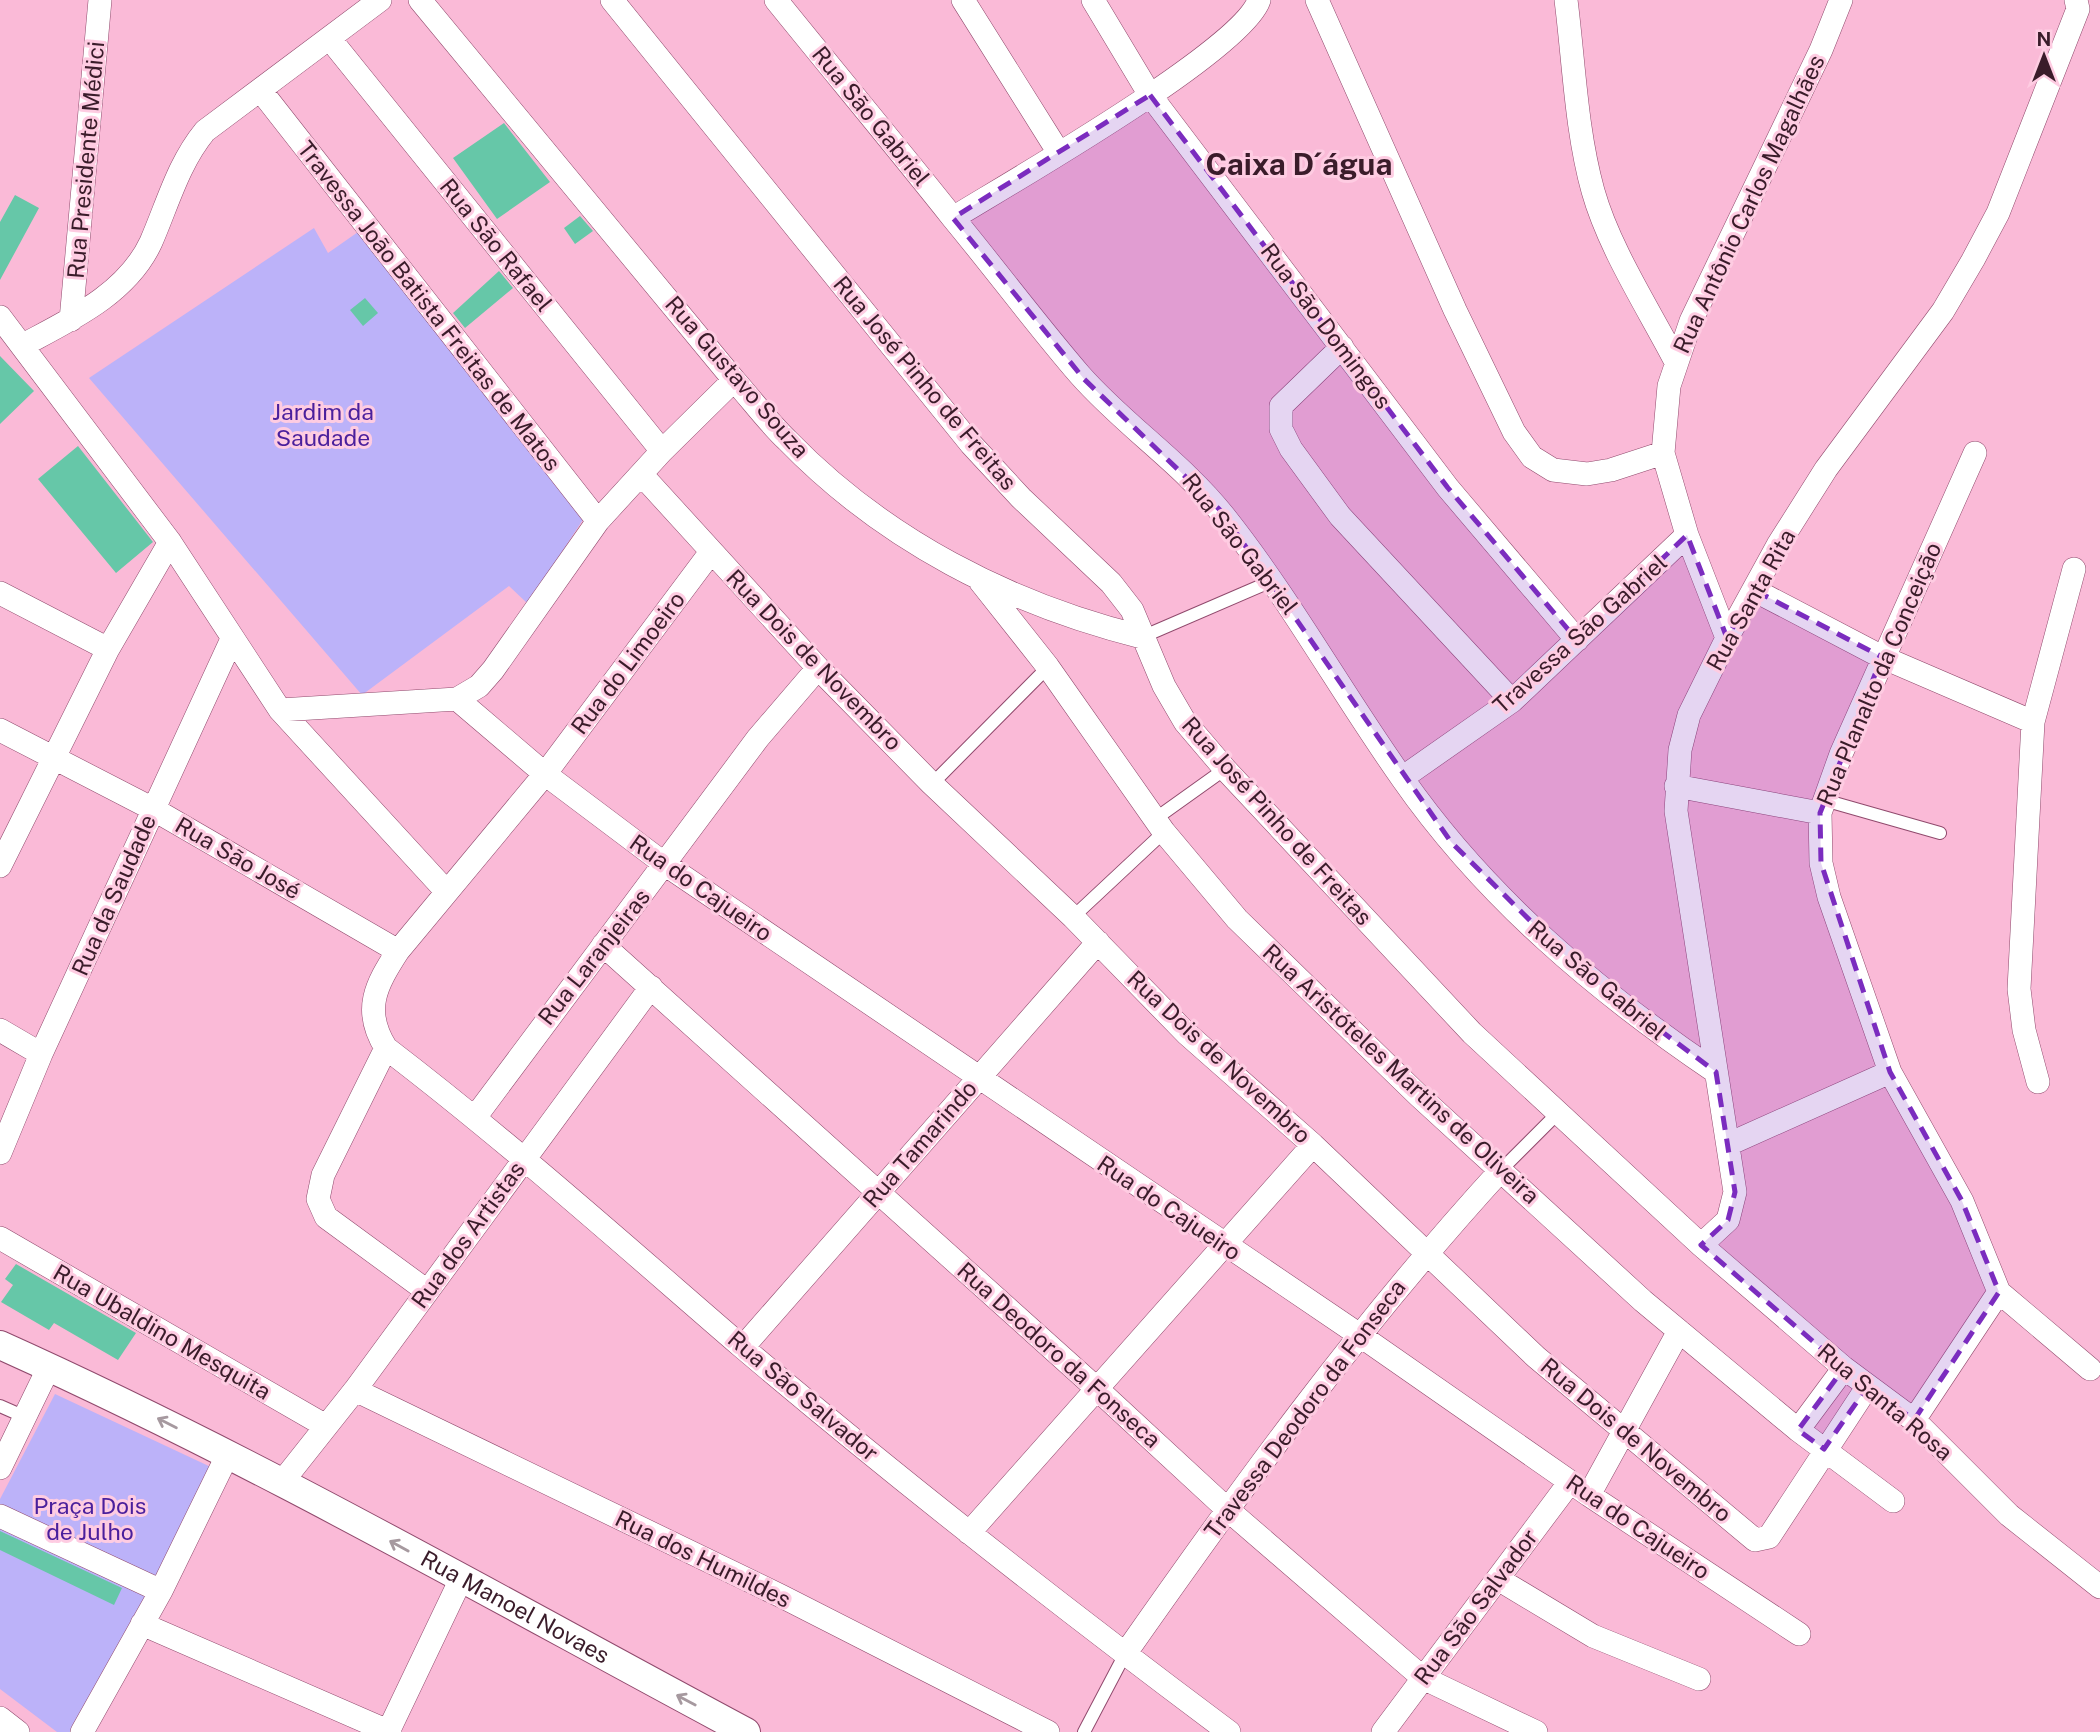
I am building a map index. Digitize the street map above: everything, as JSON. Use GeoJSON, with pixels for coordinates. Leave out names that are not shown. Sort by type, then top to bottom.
{"type":"FeatureCollection","features":[{"type":"Feature","properties":{"kind":"street","name":"Rua Presidente Médici"},"geometry":{"type":"LineString","coordinates":[[71,320],[100,0]]}},
{"type":"Feature","properties":{"kind":"street"},"geometry":{"type":"LineString","coordinates":[[23,345],[71,320],[103,298],[127,276],[150,245],[189,150],[205,131],[261,92],[380,0]]}},
{"type":"Feature","properties":{"kind":"street","name":"Rua Gustavo Souza"},"geometry":{"type":"LineString","coordinates":[[421,0],[734,380],[786,440],[845,493],[903,536],[980,581],[1052,611],[1142,637]]}},
{"type":"Feature","properties":{"kind":"street","name":"Rua José Pinho de Freitas"},"geometry":{"type":"LineString","coordinates":[[612,0],[971,444],[1021,498],[1111,583],[1132,610],[1164,686],[1185,722],[1225,769],[1472,1033],[1701,1245]]}},
{"type":"Feature","properties":{"kind":"street","name":"Rua São Gabriel"},"geometry":{"type":"LineString","coordinates":[[776,0],[1084,379],[1180,467],[1221,511],[1272,581],[1402,778],[1451,842],[1515,912],[1654,1030],[1716,1072]]}},
{"type":"Feature","properties":{"kind":"street"},"geometry":{"type":"LineString","coordinates":[[963,0],[1059,153]]}},
{"type":"Feature","properties":{"kind":"street","name":"Rua São Domingos"},"geometry":{"type":"LineString","coordinates":[[1093,0],[1150,95],[1448,488],[1577,640]]}},
{"type":"Feature","properties":{"kind":"street"},"geometry":{"type":"LineString","coordinates":[[953,218],[1150,95],[1226,41],[1250,17],[1259,0]]}},
{"type":"Feature","properties":{"kind":"street"},"geometry":{"type":"LineString","coordinates":[[1317,0],[1455,310],[1514,432],[1532,457],[1553,470],[1587,474],[1611,470],[1663,453]]}},
{"type":"Feature","properties":{"kind":"street"},"geometry":{"type":"LineString","coordinates":[[1566,0],[1581,125],[1594,194],[1623,262],[1675,360]]}},
{"type":"Feature","properties":{"kind":"street","name":"Rua Antônio Carlos Magalhães"},"geometry":{"type":"LineString","coordinates":[[1727,639],[1688,536],[1663,453],[1664,416],[1675,360],[1691,321],[1821,50],[1841,0]]}},
{"type":"Feature","properties":{"kind":"street","name":"Rua Santa Rita"},"geometry":{"type":"LineString","coordinates":[[1701,1245],[1728,1220],[1733,1210],[1735,1192],[1681,848],[1676,786],[1680,750],[1689,715],[1778,545],[1826,470],[1942,311],[1973,260],[1998,213],[2078,3]]}},
{"type":"Feature","properties":{"kind":"street","name":"Rua São Rafael"},"geometry":{"type":"LineString","coordinates":[[330,39],[662,451]]}},
{"type":"Feature","properties":{"kind":"street","name":"Travessa João Batista Freitas de Matos"},"geometry":{"type":"LineString","coordinates":[[261,92],[598,521]]}},
{"type":"Feature","properties":{"kind":"street"},"geometry":{"type":"LineString","coordinates":[[0,317],[170,542],[280,710],[446,891]]}},
{"type":"Feature","properties":{"kind":"street"},"geometry":{"type":"LineString","coordinates":[[1342,347],[1282,406],[1279,417],[1286,439],[1340,516],[1512,701]]}},
{"type":"Feature","properties":{"kind":"street"},"geometry":{"type":"LineString","coordinates":[[280,710],[457,699],[479,686],[598,521],[662,451],[734,380]]}},
{"type":"Feature","properties":{"kind":"street","name":"Rua Planalto da Conceição"},"geometry":{"type":"LineString","coordinates":[[1975,453],[1882,657],[1822,806],[1821,863],[1829,897],[1890,1072],[1962,1201],[1999,1292],[2090,1369]]}},
{"type":"Feature","properties":{"kind":"street","name":"Rua Dois de Novembro"},"geometry":{"type":"LineString","coordinates":[[641,474],[818,668],[932,784],[1073,917],[1186,1033],[1314,1145],[1536,1357],[1755,1540],[1769,1537],[1824,1449]]}},
{"type":"Feature","properties":{"kind":"street","name":"Travessa São Gabriel"},"geometry":{"type":"LineString","coordinates":[[1402,778],[1512,701],[1688,536]]}},
{"type":"Feature","properties":{"kind":"street"},"geometry":{"type":"LineString","coordinates":[[0,866],[108,649],[170,542]]}},
{"type":"Feature","properties":{"kind":"street","name":"Rua do Limoeiro"},"geometry":{"type":"LineString","coordinates":[[545,774],[711,552]]}},
{"type":"Feature","properties":{"kind":"street"},"geometry":{"type":"LineString","coordinates":[[2038,1083],[2024,1030],[2020,989],[2033,722],[2074,569]]}},
{"type":"Feature","properties":{"kind":"street","name":"Rua Aristóteles Martins de Oliveira"},"geometry":{"type":"LineString","coordinates":[[980,581],[1048,667],[1160,826],[1237,919],[1418,1095],[1679,1331],[1798,1430],[1893,1500]]}},
{"type":"Feature","properties":{"kind":"street"},"geometry":{"type":"LineString","coordinates":[[1754,590],[1882,657],[2033,722]]}},
{"type":"Feature","properties":{"kind":"street"},"geometry":{"type":"LineString","coordinates":[[0,593],[108,649]]}},
{"type":"Feature","properties":{"kind":"street","name":"Rua da Saudade"},"geometry":{"type":"LineString","coordinates":[[0,1153],[41,1054],[232,639]]}},
{"type":"Feature","properties":{"kind":"street","name":"Rua Laranjeiras"},"geometry":{"type":"LineString","coordinates":[[475,1116],[666,865],[758,738],[818,668]]}},
{"type":"Feature","properties":{"kind":"street","name":"Rua do Cajueiro"},"geometry":{"type":"LineString","coordinates":[[457,699],[545,774],[666,865],[1358,1334],[1580,1489],[1799,1634]]}},
{"type":"Feature","properties":{"kind":"street","name":"Rua São José"},"geometry":{"type":"LineString","coordinates":[[0,730],[153,809],[398,951]]}},
{"type":"Feature","properties":{"kind":"street"},"geometry":{"type":"LineString","coordinates":[[427,1291],[326,1217],[317,1199],[323,1175],[386,1048],[377,1033],[373,1004],[378,983],[398,951],[545,774]]}},
{"type":"Feature","properties":{"kind":"street"},"geometry":{"type":"LineString","coordinates":[[1676,786],[1822,806]]}},
{"type":"Feature","properties":{"kind":"street","name":"Rua Tamarindo"},"geometry":{"type":"LineString","coordinates":[[743,1347],[1098,942]]}},
{"type":"Feature","properties":{"kind":"street","name":"Rua Deodoro da Fonseca"},"geometry":{"type":"LineString","coordinates":[[603,945],[880,1192],[1227,1509],[1423,1678],[1536,1732]]}},
{"type":"Feature","properties":{"kind":"street","name":"Rua dos Artistas"},"geometry":{"type":"LineString","coordinates":[[282,1482],[324,1425],[355,1390],[651,987]]}},
{"type":"Feature","properties":{"kind":"street"},"geometry":{"type":"LineString","coordinates":[[0,1030],[41,1054]]}},
{"type":"Feature","properties":{"kind":"street","name":"Rua São Salvador"},"geometry":{"type":"LineString","coordinates":[[386,1048],[525,1157],[743,1347],[969,1533],[1229,1732]]}},
{"type":"Feature","properties":{"kind":"street"},"geometry":{"type":"LineString","coordinates":[[1729,1144],[1890,1072]]}},
{"type":"Feature","properties":{"kind":"street"},"geometry":{"type":"LineString","coordinates":[[969,1533],[1314,1145]]}},
{"type":"Feature","properties":{"kind":"street","name":"Travessa Deodoro da Fonseca"},"geometry":{"type":"LineString","coordinates":[[1125,1654],[1227,1509],[1358,1334],[1426,1252],[1501,1170]]}},
{"type":"Feature","properties":{"kind":"street","name":"Rua Ubaldino Mesquita"},"geometry":{"type":"LineString","coordinates":[[0,1238],[324,1425]]}},
{"type":"Feature","properties":{"kind":"street","name":"Rua Santa Rosa"},"geometry":{"type":"LineString","coordinates":[[1701,1245],[1867,1386],[1914,1420],[2010,1515],[2100,1587]]}},
{"type":"Feature","properties":{"kind":"street"},"geometry":{"type":"LineString","coordinates":[[1914,1420],[1999,1292]]}},
{"type":"Feature","properties":{"kind":"street","name":"Rua São Salvador"},"geometry":{"type":"LineString","coordinates":[[1383,1732],[1498,1579],[1580,1489],[1624,1432],[1679,1331]]}},
{"type":"Feature","properties":{"kind":"street"},"geometry":{"type":"LineString","coordinates":[[0,1345],[282,1482]]}},
{"type":"Feature","properties":{"kind":"street"},"geometry":{"type":"LineString","coordinates":[[0,1466],[49,1367]]}},
{"type":"Feature","properties":{"kind":"street"},"geometry":{"type":"LineString","coordinates":[[1798,1430],[1844,1367]]}},
{"type":"Feature","properties":{"kind":"street"},"geometry":{"type":"LineString","coordinates":[[1824,1449],[1867,1386]]}},
{"type":"Feature","properties":{"kind":"street","name":"Rua dos Humildes"},"geometry":{"type":"LineString","coordinates":[[355,1390],[781,1596],[1048,1732]]}},
{"type":"Feature","properties":{"kind":"street"},"geometry":{"type":"LineString","coordinates":[[82,1732],[161,1591],[228,1454]]}},
{"type":"Feature","properties":{"kind":"street","name":"Rua Manoel Novaes"},"geometry":{"type":"LineString","coordinates":[[282,1482],[746,1732]]}},
{"type":"Feature","properties":{"kind":"street"},"geometry":{"type":"LineString","coordinates":[[0,1516],[161,1591]]}},
{"type":"Feature","properties":{"kind":"street"},"geometry":{"type":"LineString","coordinates":[[142,1625],[389,1732],[461,1579]]}},
{"type":"Feature","properties":{"kind":"street"},"geometry":{"type":"LineString","coordinates":[[1498,1579],[1593,1636],[1699,1679]]}},
{"type":"Feature","properties":{"kind":"street"},"geometry":{"type":"LineString","coordinates":[[0,1718],[18,1732]]}},
{"type":"Feature","properties":{"kind":"lane"},"geometry":{"type":"LineString","coordinates":[[1142,637],[1272,581]]}},
{"type":"Feature","properties":{"kind":"lane"},"geometry":{"type":"LineString","coordinates":[[932,784],[1048,667]]}},
{"type":"Feature","properties":{"kind":"lane"},"geometry":{"type":"LineString","coordinates":[[1073,917],[1160,826],[1225,769]]}},
{"type":"Feature","properties":{"kind":"lane"},"geometry":{"type":"LineString","coordinates":[[1822,806],[1940,833]]}},
{"type":"Feature","properties":{"kind":"lane","name":"Travessa Deodoro da Fonseca"},"geometry":{"type":"LineString","coordinates":[[1501,1170],[1559,1112]]}},
{"type":"Feature","properties":{"kind":"lane"},"geometry":{"type":"LineString","coordinates":[[0,1406],[25,1417]]}},
{"type":"Feature","properties":{"kind":"lane","name":"Travessa Deodoro da Fonseca"},"geometry":{"type":"LineString","coordinates":[[1084,1732],[1125,1654]]}},
{"type":"Feature","properties":{"kind":"highlighted area"},"geometry":{"type":"Polygon","coordinates":[[[1150,95],[1448,488],[1577,640],[1687,535],[1727,638],[1754,590],[1882,657],[1820,813],[1821,863],[1890,1072],[1962,1201],[1999,1292],[1914,1420],[1868,1386],[1824,1449],[1798,1430],[1844,1368],[1701,1245],[1728,1220],[1735,1192],[1716,1072],[1582,972],[1451,842],[1221,511],[1084,379],[953,218],[1150,95]]]}},
{"type":"Feature","properties":{"kind":"green space","name":"Jardim da Saudade"},"geometry":{"type":"Polygon","coordinates":[[[314,228],[328,253],[358,232],[584,518],[528,604],[509,586],[362,695],[89,378],[314,228]]]}},
{"type":"Feature","properties":{"kind":"green space","name":"Praça Dois de Julho"},"geometry":{"type":"Polygon","coordinates":[[[55,1394],[213,1468],[76,1732],[57,1732],[0,1689],[0,1499],[55,1394]]]}},
{"type":"Feature","properties":{"kind":"building"},"geometry":{"type":"Polygon","coordinates":[[[504,123],[550,182],[497,219],[453,158],[504,123]]]}},
{"type":"Feature","properties":{"kind":"building"},"geometry":{"type":"Polygon","coordinates":[[[15,195],[39,208],[0,280],[0,222],[15,195]]]}},
{"type":"Feature","properties":{"kind":"building"},"geometry":{"type":"Polygon","coordinates":[[[580,216],[593,231],[575,244],[564,228],[580,216]]]}},
{"type":"Feature","properties":{"kind":"building"},"geometry":{"type":"Polygon","coordinates":[[[499,271],[513,288],[465,328],[453,313],[499,271]]]}},
{"type":"Feature","properties":{"kind":"building"},"geometry":{"type":"Polygon","coordinates":[[[365,298],[378,313],[363,326],[350,310],[365,298]]]}},
{"type":"Feature","properties":{"kind":"building"},"geometry":{"type":"Polygon","coordinates":[[[0,356],[34,391],[0,424],[0,356]]]}},
{"type":"Feature","properties":{"kind":"building"},"geometry":{"type":"Polygon","coordinates":[[[78,446],[153,542],[116,573],[38,479],[78,446]]]}},
{"type":"Feature","properties":{"kind":"building"},"geometry":{"type":"Polygon","coordinates":[[[16,1264],[136,1333],[118,1360],[54,1323],[49,1330],[1,1302],[13,1285],[5,1279],[16,1264]]]}},
{"type":"Feature","properties":{"kind":"building"},"geometry":{"type":"Polygon","coordinates":[[[0,1531],[122,1588],[114,1605],[0,1550],[0,1531]]]}},
{"type":"Feature","properties":{"kind":"district","name":"Caixa D´água"},"geometry":{"type":"Point","coordinates":[1299,165]}}]}
